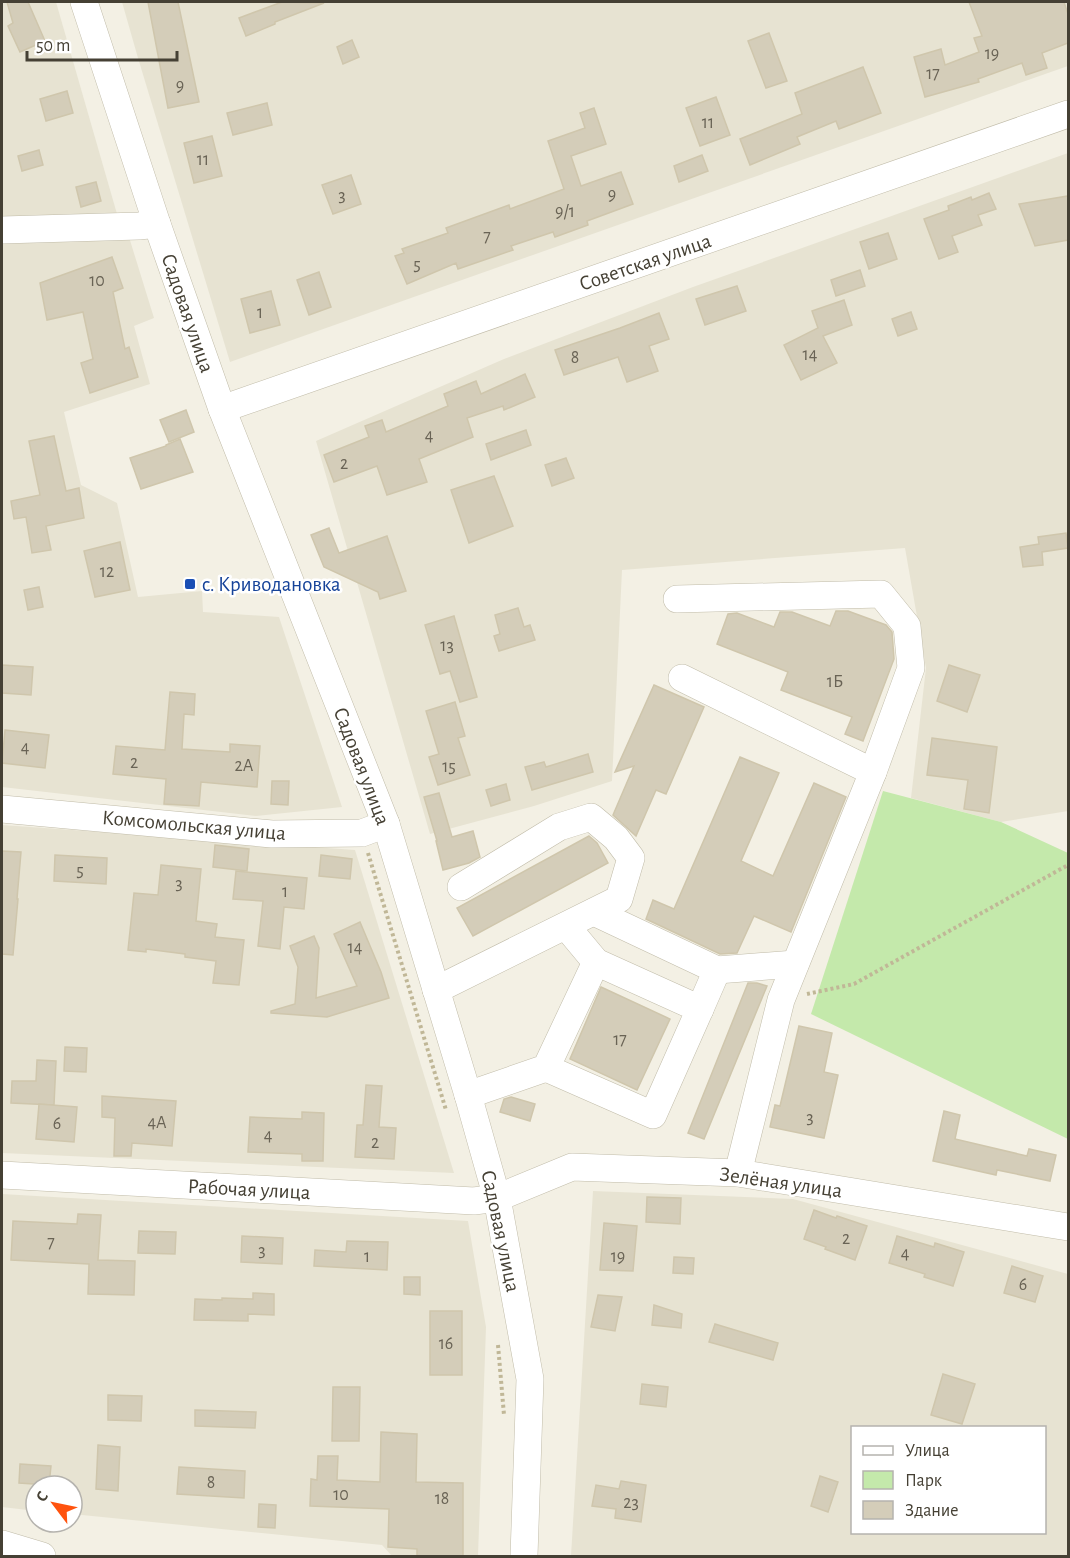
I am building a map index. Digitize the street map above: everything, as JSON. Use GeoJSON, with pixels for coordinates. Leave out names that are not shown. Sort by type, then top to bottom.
{"type":"FeatureCollection","features":[{"type":"Feature","properties":{"kind":"street","name":"Садовая улица"},"geometry":{"type":"LineString","coordinates":[[84,2],[157,224],[222,409],[386,824],[468,1095],[497,1198],[530,1379],[524,1557]]}},
{"type":"Feature","properties":{"kind":"street","name":"Советская улица"},"geometry":{"type":"LineString","coordinates":[[222,409],[1068,114]]}},
{"type":"Feature","properties":{"kind":"street"},"geometry":{"type":"LineString","coordinates":[[2,230],[157,224]]}},
{"type":"Feature","properties":{"kind":"street"},"geometry":{"type":"LineString","coordinates":[[677,599],[881,594],[907,626],[911,668],[873,772],[781,1000],[738,1173]]}},
{"type":"Feature","properties":{"kind":"street"},"geometry":{"type":"LineString","coordinates":[[682,678],[873,772]]}},
{"type":"Feature","properties":{"kind":"street","name":"Комсомольская улица"},"geometry":{"type":"LineString","coordinates":[[2,809],[272,834],[362,832],[386,824]]}},
{"type":"Feature","properties":{"kind":"street"},"geometry":{"type":"LineString","coordinates":[[436,990],[619,900],[631,858],[616,838],[591,817],[560,827],[461,887]]}},
{"type":"Feature","properties":{"kind":"street"},"geometry":{"type":"LineString","coordinates":[[594,912],[717,970],[795,964]]}},
{"type":"Feature","properties":{"kind":"street"},"geometry":{"type":"LineString","coordinates":[[566,926],[596,962],[700,1009]]}},
{"type":"Feature","properties":{"kind":"street"},"geometry":{"type":"LineString","coordinates":[[546,1068],[596,962]]}},
{"type":"Feature","properties":{"kind":"street"},"geometry":{"type":"LineString","coordinates":[[468,1095],[546,1068],[653,1115],[717,970]]}},
{"type":"Feature","properties":{"kind":"street","name":"Зелёная улица"},"geometry":{"type":"LineString","coordinates":[[497,1198],[572,1167],[738,1173],[1068,1227]]}},
{"type":"Feature","properties":{"kind":"street","name":"Рабочая улица"},"geometry":{"type":"LineString","coordinates":[[2,1175],[474,1201],[497,1198]]}},
{"type":"Feature","properties":{"kind":"street"},"geometry":{"type":"LineString","coordinates":[[2,1544],[42,1557]]}},
{"type":"Feature","properties":{"kind":"path"},"geometry":{"type":"LineString","coordinates":[[781,1000],[854,984],[1068,865]]}},
{"type":"Feature","properties":{"kind":"shaded area"},"geometry":{"type":"Polygon","coordinates":[[[2,2],[56,2],[117,214],[2,218],[2,2]]]}},
{"type":"Feature","properties":{"kind":"shaded area"},"geometry":{"type":"Polygon","coordinates":[[[122,2],[1068,2],[1068,66],[230,362],[122,2]]]}},
{"type":"Feature","properties":{"kind":"shaded area"},"geometry":{"type":"Polygon","coordinates":[[[1068,153],[1068,811],[1001,822],[911,798],[926,668],[905,548],[622,570],[612,781],[534,806],[430,834],[316,441],[504,359],[693,287],[1068,153]]]}},
{"type":"Feature","properties":{"kind":"shaded area"},"geometry":{"type":"Polygon","coordinates":[[[129,237],[154,318],[134,326],[150,384],[64,412],[81,485],[117,503],[138,597],[202,591],[203,612],[279,617],[342,807],[256,816],[2,787],[2,243],[129,237]]]}},
{"type":"Feature","properties":{"kind":"shaded area"},"geometry":{"type":"Polygon","coordinates":[[[2,825],[355,850],[454,1173],[2,1153],[2,825]]]}},
{"type":"Feature","properties":{"kind":"shaded area"},"geometry":{"type":"Polygon","coordinates":[[[593,1191],[793,1199],[1068,1274],[1068,1556],[571,1556],[593,1191]]]}},
{"type":"Feature","properties":{"kind":"shaded area"},"geometry":{"type":"Polygon","coordinates":[[[2,1194],[468,1221],[486,1327],[478,1556],[392,1556],[382,1545],[84,1515],[84,1474],[24,1474],[24,1510],[2,1507],[2,1194]]]}},
{"type":"Feature","properties":{"kind":"green space"},"geometry":{"type":"Polygon","coordinates":[[[883,791],[1001,822],[1068,853],[1068,1139],[811,1014],[883,791]]]}},
{"type":"Feature","properties":{"kind":"building"},"geometry":{"type":"Polygon","coordinates":[[[7,2],[28,2],[45,41],[20,52],[8,26],[13,23],[7,2]]]}},
{"type":"Feature","properties":{"kind":"building"},"geometry":{"type":"Polygon","coordinates":[[[148,2],[178,2],[199,102],[168,108],[148,2]]]}},
{"type":"Feature","properties":{"kind":"building"},"geometry":{"type":"Polygon","coordinates":[[[282,2],[324,3],[246,36],[239,18],[282,2]]]}},
{"type":"Feature","properties":{"kind":"building"},"geometry":{"type":"Polygon","coordinates":[[[969,2],[1064,2],[1068,14],[1068,43],[1042,53],[1047,68],[1026,75],[1022,63],[978,79],[979,82],[925,97],[914,57],[941,49],[945,65],[979,52],[974,38],[982,36],[969,2]]]}},
{"type":"Feature","properties":{"kind":"building"},"geometry":{"type":"Polygon","coordinates":[[[769,33],[787,81],[766,88],[748,41],[769,33]]]}},
{"type":"Feature","properties":{"kind":"building"},"geometry":{"type":"Polygon","coordinates":[[[352,40],[359,57],[343,64],[337,47],[352,40]]]}},
{"type":"Feature","properties":{"kind":"building"},"geometry":{"type":"Polygon","coordinates":[[[863,67],[881,113],[839,129],[836,121],[797,137],[800,144],[750,165],[740,139],[802,114],[795,93],[863,67]]]}},
{"type":"Feature","properties":{"kind":"building"},"geometry":{"type":"Polygon","coordinates":[[[67,91],[73,113],[46,121],[40,99],[67,91]]]}},
{"type":"Feature","properties":{"kind":"building"},"geometry":{"type":"Polygon","coordinates":[[[716,97],[730,135],[700,146],[686,108],[716,97]]]}},
{"type":"Feature","properties":{"kind":"building"},"geometry":{"type":"Polygon","coordinates":[[[267,103],[272,125],[233,135],[227,113],[267,103]]]}},
{"type":"Feature","properties":{"kind":"building"},"geometry":{"type":"Polygon","coordinates":[[[594,108],[606,144],[571,156],[581,186],[621,172],[633,204],[587,221],[588,225],[555,237],[553,232],[511,246],[513,250],[458,269],[456,263],[407,284],[395,256],[404,253],[402,249],[448,233],[446,228],[509,205],[510,209],[564,189],[548,141],[585,128],[580,113],[594,108]]]}},
{"type":"Feature","properties":{"kind":"building"},"geometry":{"type":"Polygon","coordinates":[[[212,136],[222,176],[194,183],[184,143],[212,136]]]}},
{"type":"Feature","properties":{"kind":"building"},"geometry":{"type":"Polygon","coordinates":[[[39,150],[43,165],[22,171],[18,156],[39,150]]]}},
{"type":"Feature","properties":{"kind":"building"},"geometry":{"type":"Polygon","coordinates":[[[702,155],[708,171],[679,182],[674,166],[702,155]]]}},
{"type":"Feature","properties":{"kind":"building"},"geometry":{"type":"Polygon","coordinates":[[[351,175],[361,204],[333,214],[322,185],[351,175]]]}},
{"type":"Feature","properties":{"kind":"building"},"geometry":{"type":"Polygon","coordinates":[[[96,182],[101,201],[81,207],[76,187],[96,182]]]}},
{"type":"Feature","properties":{"kind":"building"},"geometry":{"type":"Polygon","coordinates":[[[989,193],[996,209],[978,215],[982,225],[952,236],[958,252],[939,259],[924,219],[949,210],[948,206],[989,193]]]}},
{"type":"Feature","properties":{"kind":"building"},"geometry":{"type":"Polygon","coordinates":[[[1068,196],[1068,240],[1035,246],[1019,204],[1068,196]]]}},
{"type":"Feature","properties":{"kind":"building"},"geometry":{"type":"Polygon","coordinates":[[[888,233],[897,259],[869,269],[860,242],[888,233]]]}},
{"type":"Feature","properties":{"kind":"building"},"geometry":{"type":"Polygon","coordinates":[[[112,257],[123,288],[113,292],[125,349],[129,347],[138,377],[90,393],[81,363],[93,359],[83,312],[47,320],[40,283],[112,257]]]}},
{"type":"Feature","properties":{"kind":"building"},"geometry":{"type":"Polygon","coordinates":[[[860,270],[865,286],[836,296],[831,280],[860,270]]]}},
{"type":"Feature","properties":{"kind":"building"},"geometry":{"type":"Polygon","coordinates":[[[319,272],[331,307],[309,315],[297,280],[319,272]]]}},
{"type":"Feature","properties":{"kind":"building"},"geometry":{"type":"Polygon","coordinates":[[[737,286],[746,311],[705,325],[696,299],[737,286]]]}},
{"type":"Feature","properties":{"kind":"building"},"geometry":{"type":"Polygon","coordinates":[[[271,291],[280,325],[250,333],[241,299],[271,291]]]}},
{"type":"Feature","properties":{"kind":"building"},"geometry":{"type":"Polygon","coordinates":[[[844,300],[852,325],[823,336],[837,363],[801,380],[784,345],[818,328],[812,311],[844,300]]]}},
{"type":"Feature","properties":{"kind":"building"},"geometry":{"type":"Polygon","coordinates":[[[911,312],[917,329],[898,336],[892,319],[911,312]]]}},
{"type":"Feature","properties":{"kind":"building"},"geometry":{"type":"Polygon","coordinates":[[[659,313],[669,339],[649,346],[658,371],[627,382],[618,357],[564,375],[555,350],[659,313]]]}},
{"type":"Feature","properties":{"kind":"building"},"geometry":{"type":"Polygon","coordinates":[[[525,374],[535,397],[504,410],[503,406],[467,418],[473,437],[419,459],[427,482],[387,495],[377,466],[334,482],[324,455],[369,437],[365,426],[382,420],[386,432],[448,406],[444,394],[476,381],[481,394],[525,374]]]}},
{"type":"Feature","properties":{"kind":"building"},"geometry":{"type":"Polygon","coordinates":[[[186,410],[194,432],[169,442],[160,420],[186,410]]]}},
{"type":"Feature","properties":{"kind":"building"},"geometry":{"type":"Polygon","coordinates":[[[526,430],[531,445],[491,460],[486,444],[526,430]]]}},
{"type":"Feature","properties":{"kind":"building"},"geometry":{"type":"Polygon","coordinates":[[[54,436],[66,491],[79,488],[84,518],[46,526],[51,550],[32,553],[26,517],[14,519],[11,501],[40,495],[29,441],[54,436]]]}},
{"type":"Feature","properties":{"kind":"building"},"geometry":{"type":"Polygon","coordinates":[[[180,439],[193,472],[141,489],[130,458],[180,439]]]}},
{"type":"Feature","properties":{"kind":"building"},"geometry":{"type":"Polygon","coordinates":[[[566,458],[574,478],[552,486],[545,465],[566,458]]]}},
{"type":"Feature","properties":{"kind":"building"},"geometry":{"type":"Polygon","coordinates":[[[494,476],[513,526],[469,543],[451,490],[494,476]]]}},
{"type":"Feature","properties":{"kind":"building"},"geometry":{"type":"Polygon","coordinates":[[[329,528],[339,553],[387,536],[406,591],[380,599],[378,592],[324,567],[311,535],[329,528]]]}},
{"type":"Feature","properties":{"kind":"building"},"geometry":{"type":"Polygon","coordinates":[[[1066,533],[1068,548],[1042,552],[1043,565],[1023,567],[1020,547],[1039,544],[1038,537],[1066,533]]]}},
{"type":"Feature","properties":{"kind":"building"},"geometry":{"type":"Polygon","coordinates":[[[120,542],[130,590],[95,597],[84,551],[120,542]]]}},
{"type":"Feature","properties":{"kind":"building"},"geometry":{"type":"Polygon","coordinates":[[[39,587],[43,607],[28,610],[24,590],[39,587]]]}},
{"type":"Feature","properties":{"kind":"building"},"geometry":{"type":"Polygon","coordinates":[[[518,608],[524,627],[530,625],[535,640],[499,651],[494,636],[500,634],[495,615],[518,608]]]}},
{"type":"Feature","properties":{"kind":"building"},"geometry":{"type":"Polygon","coordinates":[[[836,611],[848,611],[886,625],[892,632],[894,659],[863,741],[845,734],[852,717],[781,690],[788,672],[717,644],[728,614],[737,613],[774,627],[780,612],[792,612],[830,626],[836,611]]]}},
{"type":"Feature","properties":{"kind":"building"},"geometry":{"type":"Polygon","coordinates":[[[454,616],[477,697],[460,702],[450,671],[440,674],[425,625],[454,616]]]}},
{"type":"Feature","properties":{"kind":"building"},"geometry":{"type":"Polygon","coordinates":[[[2,665],[33,667],[31,695],[2,693],[2,665]]]}},
{"type":"Feature","properties":{"kind":"building"},"geometry":{"type":"Polygon","coordinates":[[[949,665],[980,675],[967,712],[937,701],[949,665]]]}},
{"type":"Feature","properties":{"kind":"building"},"geometry":{"type":"Polygon","coordinates":[[[654,685],[704,707],[666,794],[656,790],[636,836],[613,815],[634,766],[615,772],[654,685]]]}},
{"type":"Feature","properties":{"kind":"building"},"geometry":{"type":"Polygon","coordinates":[[[170,692],[195,694],[194,715],[184,714],[182,749],[230,752],[230,744],[260,746],[257,787],[201,782],[199,806],[164,804],[166,779],[113,774],[116,746],[165,750],[170,692]]]}},
{"type":"Feature","properties":{"kind":"building"},"geometry":{"type":"Polygon","coordinates":[[[455,702],[465,736],[458,738],[470,775],[438,785],[429,757],[439,754],[426,711],[455,702]]]}},
{"type":"Feature","properties":{"kind":"building"},"geometry":{"type":"Polygon","coordinates":[[[5,730],[49,735],[45,768],[2,763],[5,730]]]}},
{"type":"Feature","properties":{"kind":"building"},"geometry":{"type":"Polygon","coordinates":[[[932,738],[997,747],[989,813],[964,809],[968,780],[927,775],[932,738]]]}},
{"type":"Feature","properties":{"kind":"building"},"geometry":{"type":"Polygon","coordinates":[[[588,754],[593,772],[532,790],[525,767],[544,762],[546,767],[588,754]]]}},
{"type":"Feature","properties":{"kind":"building"},"geometry":{"type":"Polygon","coordinates":[[[740,757],[779,773],[741,861],[773,876],[814,783],[846,797],[791,932],[754,916],[737,953],[720,954],[646,919],[653,900],[674,909],[740,757]]]}},
{"type":"Feature","properties":{"kind":"building"},"geometry":{"type":"Polygon","coordinates":[[[272,781],[289,781],[288,805],[271,804],[272,781]]]}},
{"type":"Feature","properties":{"kind":"building"},"geometry":{"type":"Polygon","coordinates":[[[506,784],[510,800],[491,806],[486,790],[506,784]]]}},
{"type":"Feature","properties":{"kind":"building"},"geometry":{"type":"Polygon","coordinates":[[[439,793],[452,837],[473,831],[480,857],[469,863],[443,870],[424,797],[439,793]]]}},
{"type":"Feature","properties":{"kind":"building"},"geometry":{"type":"Polygon","coordinates":[[[589,836],[597,843],[608,863],[473,936],[457,908],[589,836]]]}},
{"type":"Feature","properties":{"kind":"building"},"geometry":{"type":"Polygon","coordinates":[[[215,845],[249,849],[247,871],[213,867],[215,845]]]}},
{"type":"Feature","properties":{"kind":"building"},"geometry":{"type":"Polygon","coordinates":[[[2,851],[21,852],[13,955],[2,954],[2,851]]]}},
{"type":"Feature","properties":{"kind":"building"},"geometry":{"type":"Polygon","coordinates":[[[55,855],[107,858],[106,884],[54,881],[55,855]]]}},
{"type":"Feature","properties":{"kind":"building"},"geometry":{"type":"Polygon","coordinates":[[[321,855],[352,859],[350,879],[319,876],[321,855]]]}},
{"type":"Feature","properties":{"kind":"building"},"geometry":{"type":"Polygon","coordinates":[[[161,865],[201,869],[196,921],[217,924],[215,937],[244,940],[239,985],[213,983],[216,961],[146,949],[146,952],[128,950],[134,893],[158,895],[161,865]]]}},
{"type":"Feature","properties":{"kind":"building"},"geometry":{"type":"Polygon","coordinates":[[[236,871],[307,878],[304,909],[284,907],[280,949],[258,946],[263,901],[233,899],[236,871]]]}},
{"type":"Feature","properties":{"kind":"building"},"geometry":{"type":"Polygon","coordinates":[[[360,922],[389,998],[327,1017],[271,1013],[271,1011],[295,1004],[298,967],[290,946],[314,936],[319,948],[316,998],[357,986],[334,934],[360,922]]]}},
{"type":"Feature","properties":{"kind":"building"},"geometry":{"type":"Polygon","coordinates":[[[748,983],[767,986],[704,1139],[688,1133],[748,983]]]}},
{"type":"Feature","properties":{"kind":"building"},"geometry":{"type":"Polygon","coordinates":[[[601,987],[670,1019],[637,1090],[570,1059],[601,987]]]}},
{"type":"Feature","properties":{"kind":"building"},"geometry":{"type":"Polygon","coordinates":[[[799,1026],[832,1033],[824,1072],[838,1075],[824,1138],[770,1127],[775,1105],[780,1106],[799,1026]]]}},
{"type":"Feature","properties":{"kind":"building"},"geometry":{"type":"Polygon","coordinates":[[[65,1047],[87,1048],[86,1072],[64,1071],[65,1047]]]}},
{"type":"Feature","properties":{"kind":"building"},"geometry":{"type":"Polygon","coordinates":[[[37,1060],[56,1061],[54,1105],[11,1103],[12,1081],[36,1081],[37,1060]]]}},
{"type":"Feature","properties":{"kind":"building"},"geometry":{"type":"Polygon","coordinates":[[[366,1085],[382,1086],[379,1127],[396,1128],[394,1159],[355,1157],[357,1125],[363,1125],[366,1085]]]}},
{"type":"Feature","properties":{"kind":"building"},"geometry":{"type":"Polygon","coordinates":[[[102,1096],[176,1101],[172,1146],[132,1143],[131,1156],[114,1156],[115,1118],[102,1117],[102,1096]]]}},
{"type":"Feature","properties":{"kind":"building"},"geometry":{"type":"Polygon","coordinates":[[[511,1097],[535,1104],[530,1121],[500,1112],[504,1099],[511,1097]]]}},
{"type":"Feature","properties":{"kind":"building"},"geometry":{"type":"Polygon","coordinates":[[[39,1104],[77,1107],[74,1142],[36,1139],[39,1104]]]}},
{"type":"Feature","properties":{"kind":"building"},"geometry":{"type":"Polygon","coordinates":[[[944,1111],[960,1115],[955,1139],[1027,1156],[1029,1149],[1056,1155],[1050,1181],[997,1170],[996,1175],[933,1161],[944,1111]]]}},
{"type":"Feature","properties":{"kind":"building"},"geometry":{"type":"Polygon","coordinates":[[[302,1112],[324,1113],[323,1161],[302,1161],[302,1154],[248,1152],[250,1117],[302,1119],[302,1112]]]}},
{"type":"Feature","properties":{"kind":"building"},"geometry":{"type":"Polygon","coordinates":[[[647,1197],[681,1198],[680,1224],[646,1222],[647,1197]]]}},
{"type":"Feature","properties":{"kind":"building"},"geometry":{"type":"Polygon","coordinates":[[[814,1210],[867,1226],[855,1260],[804,1239],[814,1210]]]}},
{"type":"Feature","properties":{"kind":"building"},"geometry":{"type":"Polygon","coordinates":[[[78,1214],[101,1215],[98,1260],[135,1261],[134,1295],[88,1294],[89,1264],[11,1260],[13,1221],[77,1224],[78,1214]]]}},
{"type":"Feature","properties":{"kind":"building"},"geometry":{"type":"Polygon","coordinates":[[[604,1223],[637,1226],[633,1271],[600,1270],[604,1223]]]}},
{"type":"Feature","properties":{"kind":"building"},"geometry":{"type":"Polygon","coordinates":[[[139,1231],[176,1232],[175,1254],[138,1253],[139,1231]]]}},
{"type":"Feature","properties":{"kind":"building"},"geometry":{"type":"Polygon","coordinates":[[[242,1236],[283,1238],[282,1264],[241,1262],[242,1236]]]}},
{"type":"Feature","properties":{"kind":"building"},"geometry":{"type":"Polygon","coordinates":[[[897,1236],[934,1247],[935,1243],[964,1252],[953,1286],[924,1277],[925,1274],[889,1263],[897,1236]]]}},
{"type":"Feature","properties":{"kind":"building"},"geometry":{"type":"Polygon","coordinates":[[[347,1241],[388,1242],[387,1270],[314,1266],[315,1250],[346,1252],[347,1241]]]}},
{"type":"Feature","properties":{"kind":"building"},"geometry":{"type":"Polygon","coordinates":[[[674,1257],[694,1258],[693,1274],[673,1273],[674,1257]]]}},
{"type":"Feature","properties":{"kind":"building"},"geometry":{"type":"Polygon","coordinates":[[[1012,1266],[1043,1276],[1035,1302],[1004,1293],[1012,1266]]]}},
{"type":"Feature","properties":{"kind":"building"},"geometry":{"type":"Polygon","coordinates":[[[404,1277],[420,1277],[420,1295],[404,1294],[404,1277]]]}},
{"type":"Feature","properties":{"kind":"building"},"geometry":{"type":"Polygon","coordinates":[[[253,1293],[274,1294],[274,1315],[248,1314],[248,1321],[194,1320],[195,1299],[253,1299],[253,1293]]]}},
{"type":"Feature","properties":{"kind":"building"},"geometry":{"type":"Polygon","coordinates":[[[598,1295],[622,1297],[615,1331],[591,1327],[598,1295]]]}},
{"type":"Feature","properties":{"kind":"building"},"geometry":{"type":"Polygon","coordinates":[[[654,1305],[682,1314],[681,1328],[652,1325],[654,1305]]]}},
{"type":"Feature","properties":{"kind":"building"},"geometry":{"type":"Polygon","coordinates":[[[430,1311],[462,1311],[462,1375],[430,1375],[430,1311]]]}},
{"type":"Feature","properties":{"kind":"building"},"geometry":{"type":"Polygon","coordinates":[[[715,1324],[778,1343],[773,1360],[709,1342],[715,1324]]]}},
{"type":"Feature","properties":{"kind":"building"},"geometry":{"type":"Polygon","coordinates":[[[943,1374],[975,1384],[962,1424],[931,1415],[943,1374]]]}},
{"type":"Feature","properties":{"kind":"building"},"geometry":{"type":"Polygon","coordinates":[[[642,1384],[668,1387],[666,1407],[640,1404],[642,1384]]]}},
{"type":"Feature","properties":{"kind":"building"},"geometry":{"type":"Polygon","coordinates":[[[333,1387],[360,1387],[359,1441],[332,1441],[333,1387]]]}},
{"type":"Feature","properties":{"kind":"building"},"geometry":{"type":"Polygon","coordinates":[[[108,1395],[142,1396],[141,1421],[108,1420],[108,1395]]]}},
{"type":"Feature","properties":{"kind":"building"},"geometry":{"type":"Polygon","coordinates":[[[195,1410],[256,1412],[255,1428],[195,1426],[195,1410]]]}},
{"type":"Feature","properties":{"kind":"building"},"geometry":{"type":"Polygon","coordinates":[[[381,1432],[417,1434],[416,1482],[463,1483],[463,1557],[417,1557],[417,1549],[388,1547],[389,1509],[310,1506],[311,1479],[317,1480],[318,1456],[338,1456],[337,1480],[380,1482],[381,1432]]]}},
{"type":"Feature","properties":{"kind":"building"},"geometry":{"type":"Polygon","coordinates":[[[98,1445],[120,1447],[118,1491],[96,1489],[98,1445]]]}},
{"type":"Feature","properties":{"kind":"building"},"geometry":{"type":"Polygon","coordinates":[[[20,1464],[51,1466],[50,1474],[24,1474],[24,1483],[19,1483],[20,1464]]]}},
{"type":"Feature","properties":{"kind":"building"},"geometry":{"type":"Polygon","coordinates":[[[179,1467],[245,1471],[244,1498],[177,1494],[179,1467]]]}},
{"type":"Feature","properties":{"kind":"building"},"geometry":{"type":"Polygon","coordinates":[[[820,1476],[838,1482],[828,1512],[811,1506],[820,1476]]]}},
{"type":"Feature","properties":{"kind":"building"},"geometry":{"type":"Polygon","coordinates":[[[621,1481],[646,1485],[641,1522],[615,1518],[616,1509],[592,1506],[596,1485],[619,1489],[621,1481]]]}},
{"type":"Feature","properties":{"kind":"building"},"geometry":{"type":"Polygon","coordinates":[[[259,1504],[276,1505],[275,1528],[258,1527],[259,1504]]]}},
{"type":"Feature","properties":{"kind":"place","name":"с. Криводановка"},"geometry":{"type":"Point","coordinates":[190,584]}}]}
